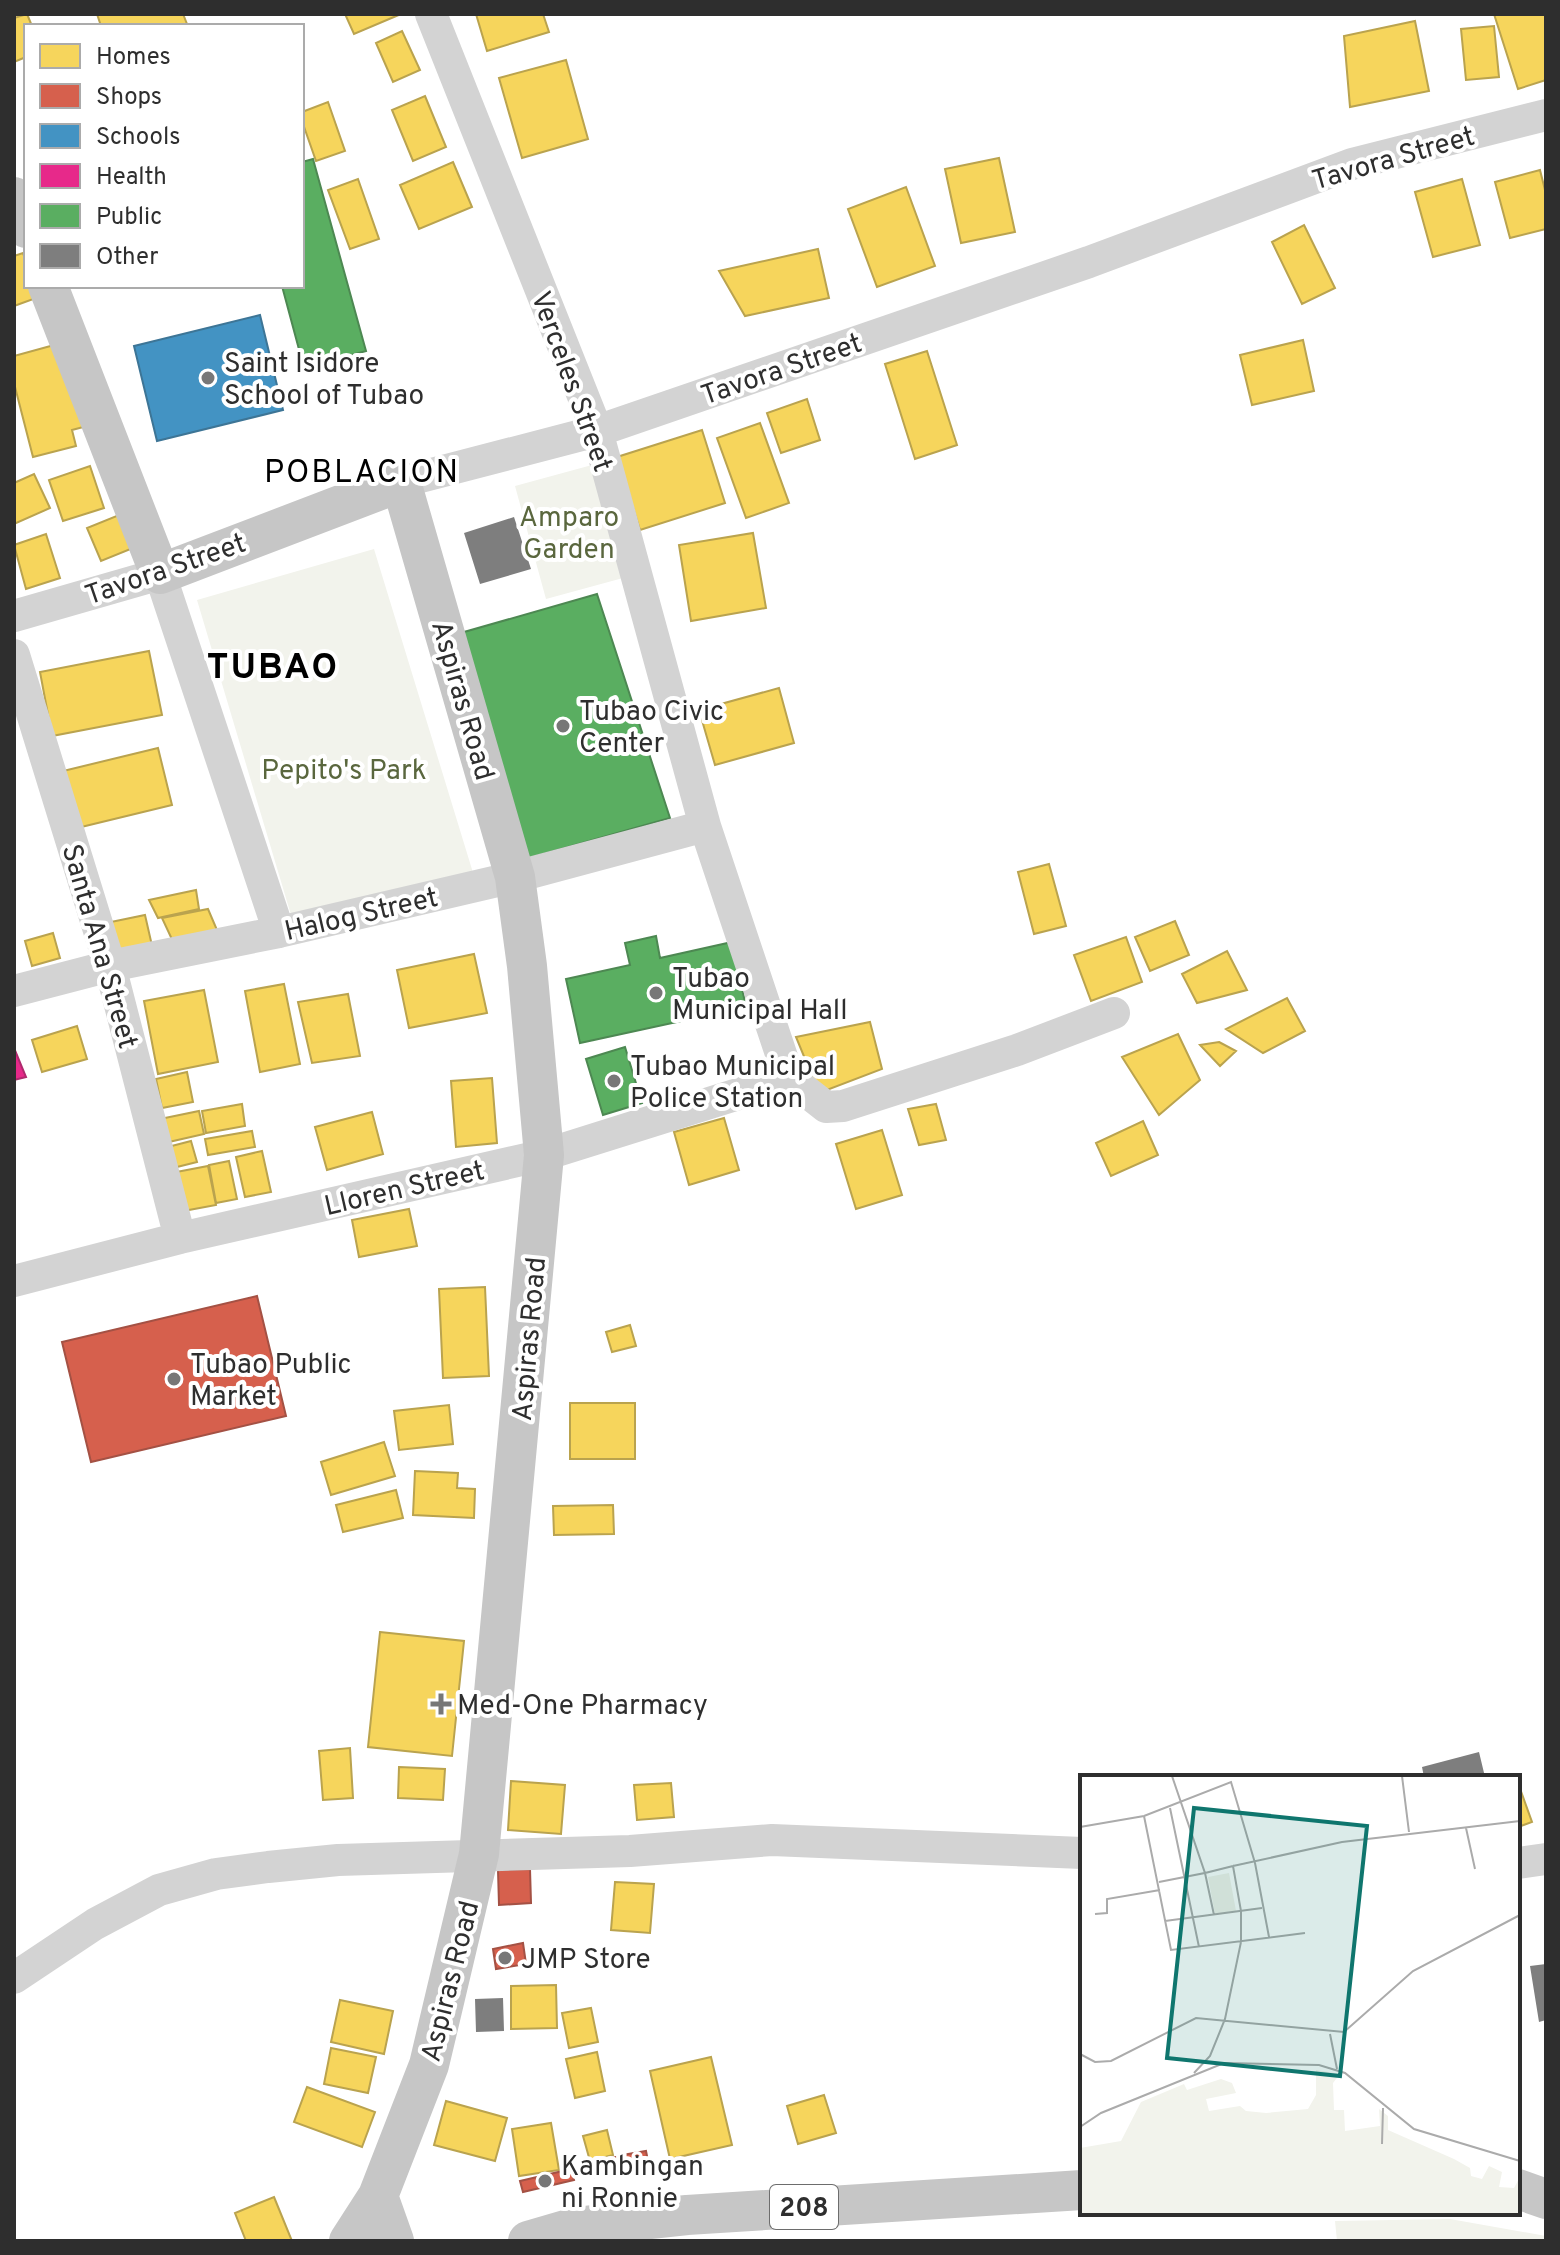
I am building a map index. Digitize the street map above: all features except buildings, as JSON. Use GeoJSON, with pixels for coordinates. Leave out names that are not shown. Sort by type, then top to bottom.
{"type":"FeatureCollection","features":[{"type":"Feature","properties":{"kind":"main road"},"geometry":{"type":"LineString","coordinates":[[14,197],[24,223]]}},
{"type":"Feature","properties":{"kind":"main road"},"geometry":{"type":"LineString","coordinates":[[49,288],[160,574]]}},
{"type":"Feature","properties":{"kind":"main road","name":"Tavora Street"},"geometry":{"type":"LineString","coordinates":[[160,574],[401,482]]}},
{"type":"Feature","properties":{"kind":"main road","name":"Aspiras Road"},"geometry":{"type":"LineString","coordinates":[[349,2241],[378,2196],[429,2065],[479,1854],[544,1155],[527,966],[515,877],[401,482]]}},
{"type":"Feature","properties":{"kind":"main road","name":"208"},"geometry":{"type":"LineString","coordinates":[[528,2241],[576,2227],[687,2215],[1080,2190]]}},
{"type":"Feature","properties":{"kind":"main road"},"geometry":{"type":"LineString","coordinates":[[378,2196],[394,2241]]}},
{"type":"Feature","properties":{"kind":"street","name":"Verceles Street"},"geometry":{"type":"LineString","coordinates":[[431,14],[597,431],[705,826],[789,1078]]}},
{"type":"Feature","properties":{"kind":"street","name":"Tavora Street"},"geometry":{"type":"LineString","coordinates":[[401,482],[597,431],[1089,262],[1352,164],[1546,115]]}},
{"type":"Feature","properties":{"kind":"street","name":"Tavora Street"},"geometry":{"type":"LineString","coordinates":[[14,616],[160,574]]}},
{"type":"Feature","properties":{"kind":"street"},"geometry":{"type":"LineString","coordinates":[[160,574],[279,932]]}},
{"type":"Feature","properties":{"kind":"street","name":"Santa Ana Street"},"geometry":{"type":"LineString","coordinates":[[14,655],[110,966],[180,1238]]}},
{"type":"Feature","properties":{"kind":"street","name":"Halog Street"},"geometry":{"type":"LineString","coordinates":[[14,991],[110,966],[279,932],[515,877],[705,826]]}},
{"type":"Feature","properties":{"kind":"street"},"geometry":{"type":"LineString","coordinates":[[789,1078],[826,1107],[843,1106],[1017,1050],[1114,1013]]}},
{"type":"Feature","properties":{"kind":"street","name":"Lloren Street"},"geometry":{"type":"LineString","coordinates":[[14,1281],[180,1238],[544,1155],[789,1078]]}},
{"type":"Feature","properties":{"kind":"street"},"geometry":{"type":"LineString","coordinates":[[14,1978],[95,1924],[159,1890],[216,1874],[338,1860],[630,1851],[772,1840],[1080,1853]]}},
{"type":"Feature","properties":{"kind":"street"},"geometry":{"type":"LineString","coordinates":[[1520,1863],[1546,1859]]}},
{"type":"Feature","properties":{"kind":"green space","name":"Amparo Garden"},"geometry":{"type":"Polygon","coordinates":[[[592,465],[623,578],[546,599],[515,486],[592,465]]]}},
{"type":"Feature","properties":{"kind":"green space","name":"Pepito's Park"},"geometry":{"type":"Polygon","coordinates":[[[374,549],[474,876],[294,925],[197,600],[374,549]]]}},
{"type":"Feature","properties":{"kind":"green space"},"geometry":{"type":"Polygon","coordinates":[[[1450,2219],[1546,2236],[1546,2241],[1337,2241],[1335,2221],[1450,2219]]]}},
{"type":"Feature","properties":{"kind":"place","name":"Saint Isidore School of Tubao"},"geometry":{"type":"Point","coordinates":[208,378]}},
{"type":"Feature","properties":{"kind":"place","name":"Tubao Civic Center"},"geometry":{"type":"Point","coordinates":[563,726]}},
{"type":"Feature","properties":{"kind":"place","name":"Tubao Municipal Hall"},"geometry":{"type":"Point","coordinates":[656,993]}},
{"type":"Feature","properties":{"kind":"place","name":"Tubao Municipal Police Station"},"geometry":{"type":"Point","coordinates":[614,1081]}},
{"type":"Feature","properties":{"kind":"place","name":"Tubao Public Market"},"geometry":{"type":"Point","coordinates":[174,1379]}},
{"type":"Feature","properties":{"kind":"place","name":"Med-One Pharmacy"},"geometry":{"type":"Point","coordinates":[441,1704]}},
{"type":"Feature","properties":{"kind":"place","name":"JMP Store"},"geometry":{"type":"Point","coordinates":[505,1958]}},
{"type":"Feature","properties":{"kind":"place","name":"Kambingan ni Ronnie"},"geometry":{"type":"Point","coordinates":[545,2181]}},
{"type":"Feature","properties":{"kind":"district","name":"POBLACION"},"geometry":{"type":"Point","coordinates":[362,471]}},
{"type":"Feature","properties":{"kind":"district","name":"TUBAO"},"geometry":{"type":"Point","coordinates":[273,665]}}]}
